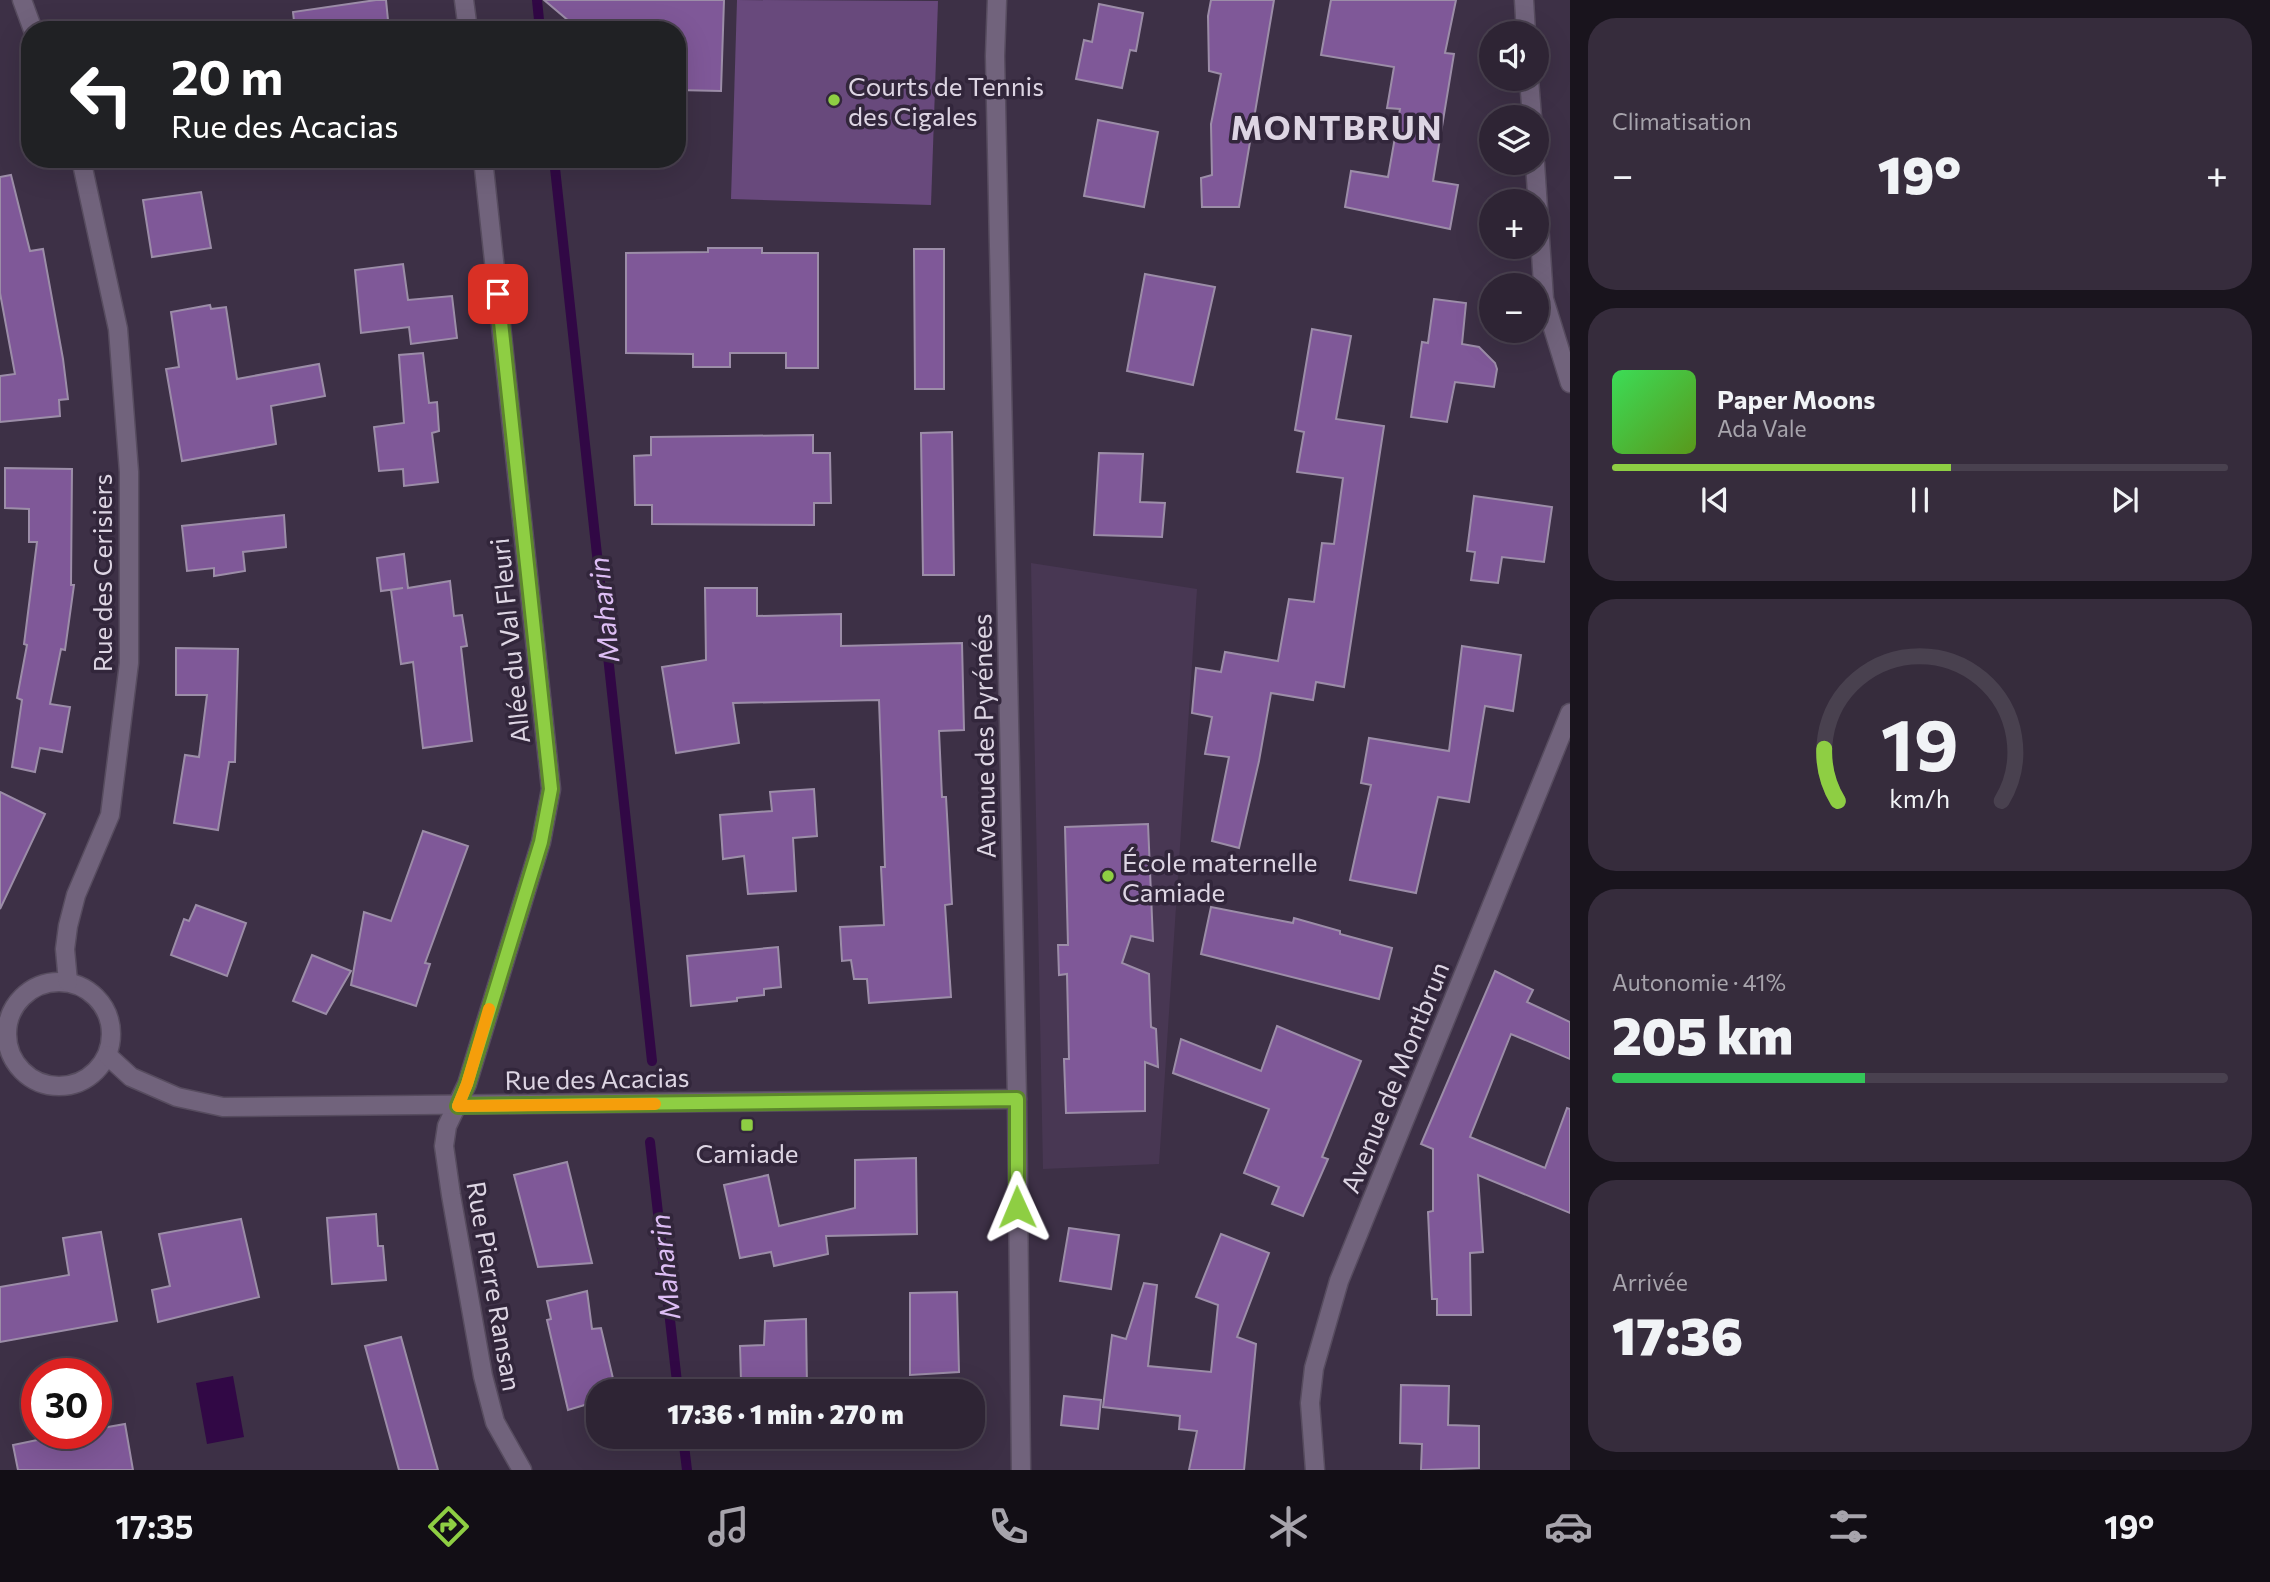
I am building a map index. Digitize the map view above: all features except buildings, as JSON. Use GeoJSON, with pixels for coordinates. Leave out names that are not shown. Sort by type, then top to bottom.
{"type":"FeatureCollection","features":[{"type":"Feature","properties":{"kind":"street"},"geometry":{"type":"LineString","coordinates":[[22,0],[30,21]]}},
{"type":"Feature","properties":{"kind":"street"},"geometry":{"type":"LineString","coordinates":[[464,0],[467,21]]}},
{"type":"Feature","properties":{"kind":"street","name":"Avenue des Pyrénées"},"geometry":{"type":"LineString","coordinates":[[997,0],[995,56],[1017,1099],[1021,1470]]}},
{"type":"Feature","properties":{"kind":"street"},"geometry":{"type":"LineString","coordinates":[[1524,0],[1525,21]]}},
{"type":"Feature","properties":{"kind":"street","name":"Rue des Cerisiers"},"geometry":{"type":"LineString","coordinates":[[68,982],[65,949],[68,926],[76,895],[110,815],[129,663],[129,472],[118,329],[83,168]]}},
{"type":"Feature","properties":{"kind":"street","name":"Allée du Val Fleuri"},"geometry":{"type":"LineString","coordinates":[[458,1106],[541,842],[551,789],[484,168]]}},
{"type":"Feature","properties":{"kind":"street"},"geometry":{"type":"LineString","coordinates":[[1536,175],[1544,299],[1570,383]]}},
{"type":"Feature","properties":{"kind":"street","name":"Avenue de Montbrun"},"geometry":{"type":"LineString","coordinates":[[1315,1470],[1310,1403],[1314,1368],[1339,1281],[1570,713]]}},
{"type":"Feature","properties":{"kind":"street"},"geometry":{"type":"LineString","coordinates":[[68,982],[86,988],[100,1001],[109,1017],[111,1036],[107,1055],[98,1069],[84,1080],[68,1086],[50,1086],[34,1080],[20,1069],[3,1038],[14,1007],[23,995],[37,986],[68,982]]}},
{"type":"Feature","properties":{"kind":"street","name":"Rue des Acacias"},"geometry":{"type":"LineString","coordinates":[[107,1055],[131,1077],[177,1097],[223,1107],[1017,1099]]}},
{"type":"Feature","properties":{"kind":"street","name":"Rue Pierre Ransan"},"geometry":{"type":"LineString","coordinates":[[458,1106],[447,1126],[444,1146],[451,1195],[486,1388],[495,1422],[522,1470]]}},
{"type":"Feature","properties":{"kind":"shaded area","name":"Courts de Tennis des Cigales"},"geometry":{"type":"Polygon","coordinates":[[[737,0],[938,1],[931,205],[731,199],[737,0]]]}},
{"type":"Feature","properties":{"kind":"shaded area","name":"École maternelle Camiade"},"geometry":{"type":"Polygon","coordinates":[[[1031,563],[1197,589],[1159,1164],[1043,1169],[1031,563]]]}},
{"type":"Feature","properties":{"kind":"shaded area"},"geometry":{"type":"Polygon","coordinates":[[[233,1376],[244,1437],[207,1444],[196,1383],[233,1376]]]}},
{"type":"Feature","properties":{"kind":"waterway","name":"Maharin"},"geometry":{"type":"LineString","coordinates":[[537,0],[539,21]]}},
{"type":"Feature","properties":{"kind":"waterway","name":"Maharin"},"geometry":{"type":"LineString","coordinates":[[555,168],[652,1061]]}},
{"type":"Feature","properties":{"kind":"waterway","name":"Maharin"},"geometry":{"type":"LineString","coordinates":[[650,1142],[677,1379]]}},
{"type":"Feature","properties":{"kind":"waterway","name":"Maharin"},"geometry":{"type":"LineString","coordinates":[[684,1449],[687,1470]]}},
{"type":"Feature","properties":{"kind":"slow traffic"},"geometry":{"type":"LineString","coordinates":[[489,1009],[458,1106],[655,1104]]}},
{"type":"Feature","properties":{"kind":"place","name":"Courts de Tennis des Cigales"},"geometry":{"type":"Point","coordinates":[834,100]}},
{"type":"Feature","properties":{"kind":"place","name":"École maternelle Camiade"},"geometry":{"type":"Point","coordinates":[1108,876]}},
{"type":"Feature","properties":{"kind":"place","name":"Camiade"},"geometry":{"type":"Point","coordinates":[747,1125]}},
{"type":"Feature","properties":{"kind":"district","name":"MONTBRUN"},"geometry":{"type":"Point","coordinates":[1337,126]}},
{"type":"Feature","properties":{"kind":"route"},"geometry":{"type":"LineString","coordinates":[[498,294],[551,789],[541,842],[458,1106],[1017,1099],[1017,1207]]}}]}
